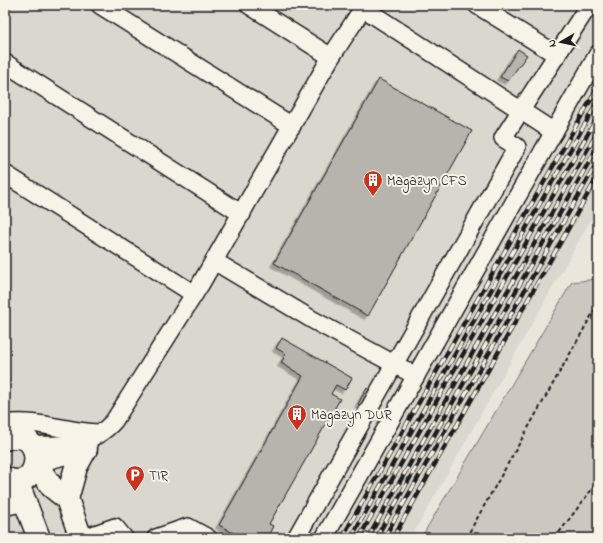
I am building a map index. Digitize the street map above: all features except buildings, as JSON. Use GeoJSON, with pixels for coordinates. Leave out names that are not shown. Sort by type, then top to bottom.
{"type":"FeatureCollection","features":[{"type":"Feature","properties":{"kind":"main road"},"geometry":{"type":"LineString","coordinates":[[5,434],[23,438],[52,487],[67,499],[81,538]]}},
{"type":"Feature","properties":{"kind":"main road"},"geometry":{"type":"LineString","coordinates":[[67,499],[76,466],[86,449]]}},
{"type":"Feature","properties":{"kind":"main road"},"geometry":{"type":"LineString","coordinates":[[8,480],[20,480],[30,474],[34,455]]}},
{"type":"Feature","properties":{"kind":"main road"},"geometry":{"type":"LineString","coordinates":[[8,480],[20,489],[20,523],[23,538]]}},
{"type":"Feature","properties":{"kind":"main road"},"geometry":{"type":"LineString","coordinates":[[19,504],[39,538]]}},
{"type":"Feature","properties":{"kind":"main road"},"geometry":{"type":"LineString","coordinates":[[19,504],[41,514],[53,538]]}},
{"type":"Feature","properties":{"kind":"lane"},"geometry":{"type":"LineString","coordinates":[[100,5],[292,126]]}},
{"type":"Feature","properties":{"kind":"lane"},"geometry":{"type":"LineString","coordinates":[[249,5],[331,57]]}},
{"type":"Feature","properties":{"kind":"lane"},"geometry":{"type":"LineString","coordinates":[[477,5],[557,55]]}},
{"type":"Feature","properties":{"kind":"lane"},"geometry":{"type":"LineString","coordinates":[[296,538],[517,147],[503,138],[588,5]]}},
{"type":"Feature","properties":{"kind":"lane"},"geometry":{"type":"LineString","coordinates":[[34,455],[86,449],[96,442],[120,412],[214,261],[331,57],[364,7],[554,132]]}},
{"type":"Feature","properties":{"kind":"lane"},"geometry":{"type":"LineString","coordinates":[[324,538],[598,54]]}},
{"type":"Feature","properties":{"kind":"lane"},"geometry":{"type":"LineString","coordinates":[[5,64],[242,214]]}},
{"type":"Feature","properties":{"kind":"lane"},"geometry":{"type":"LineString","coordinates":[[5,174],[194,294]]}},
{"type":"Feature","properties":{"kind":"lane"},"geometry":{"type":"LineString","coordinates":[[214,261],[298,311],[416,376]]}},
{"type":"Feature","properties":{"kind":"lane"},"geometry":{"type":"LineString","coordinates":[[5,434],[42,423],[76,431],[102,433]]}},
{"type":"Feature","properties":{"kind":"lane"},"geometry":{"type":"LineString","coordinates":[[34,455],[57,445],[80,442],[102,433]]}},
{"type":"Feature","properties":{"kind":"lane"},"geometry":{"type":"LineString","coordinates":[[84,538],[115,527],[124,538]]}},
{"type":"Feature","properties":{"kind":"lane"},"geometry":{"type":"LineString","coordinates":[[156,538],[188,527],[208,538]]}},
{"type":"Feature","properties":{"kind":"path"},"geometry":{"type":"LineString","coordinates":[[466,538],[598,304]]}},
{"type":"Feature","properties":{"kind":"path"},"geometry":{"type":"LineString","coordinates":[[555,538],[598,481]]}},
{"type":"Feature","properties":{"kind":"shaded area"},"geometry":{"type":"Polygon","coordinates":[[[5,5],[598,5],[598,207],[411,538],[5,538],[5,5]]]}},
{"type":"Feature","properties":{"kind":"shaded area"},"geometry":{"type":"Polygon","coordinates":[[[598,242],[598,538],[421,538],[572,282],[589,280],[597,277],[595,250],[598,242]]]}},
{"type":"Feature","properties":{"kind":"railway"},"geometry":{"type":"LineString","coordinates":[[342,538],[598,87]]}},
{"type":"Feature","properties":{"kind":"railway"},"geometry":{"type":"LineString","coordinates":[[351,538],[598,101]]}},
{"type":"Feature","properties":{"kind":"railway"},"geometry":{"type":"LineString","coordinates":[[359,538],[598,116]]}},
{"type":"Feature","properties":{"kind":"railway"},"geometry":{"type":"LineString","coordinates":[[368,538],[598,131]]}},
{"type":"Feature","properties":{"kind":"railway"},"geometry":{"type":"LineString","coordinates":[[376,538],[598,146]]}},
{"type":"Feature","properties":{"kind":"railway"},"geometry":{"type":"LineString","coordinates":[[384,538],[598,161]]}},
{"type":"Feature","properties":{"kind":"railway"},"geometry":{"type":"LineString","coordinates":[[393,538],[598,176]]}},
{"type":"Feature","properties":{"kind":"place","name":"Magazyn CFS"},"geometry":{"type":"Point","coordinates":[373,197]}},
{"type":"Feature","properties":{"kind":"place","name":"Magazyn DUR"},"geometry":{"type":"Point","coordinates":[297,431]}},
{"type":"Feature","properties":{"kind":"place","name":"TIR"},"geometry":{"type":"Point","coordinates":[135,492]}}]}
